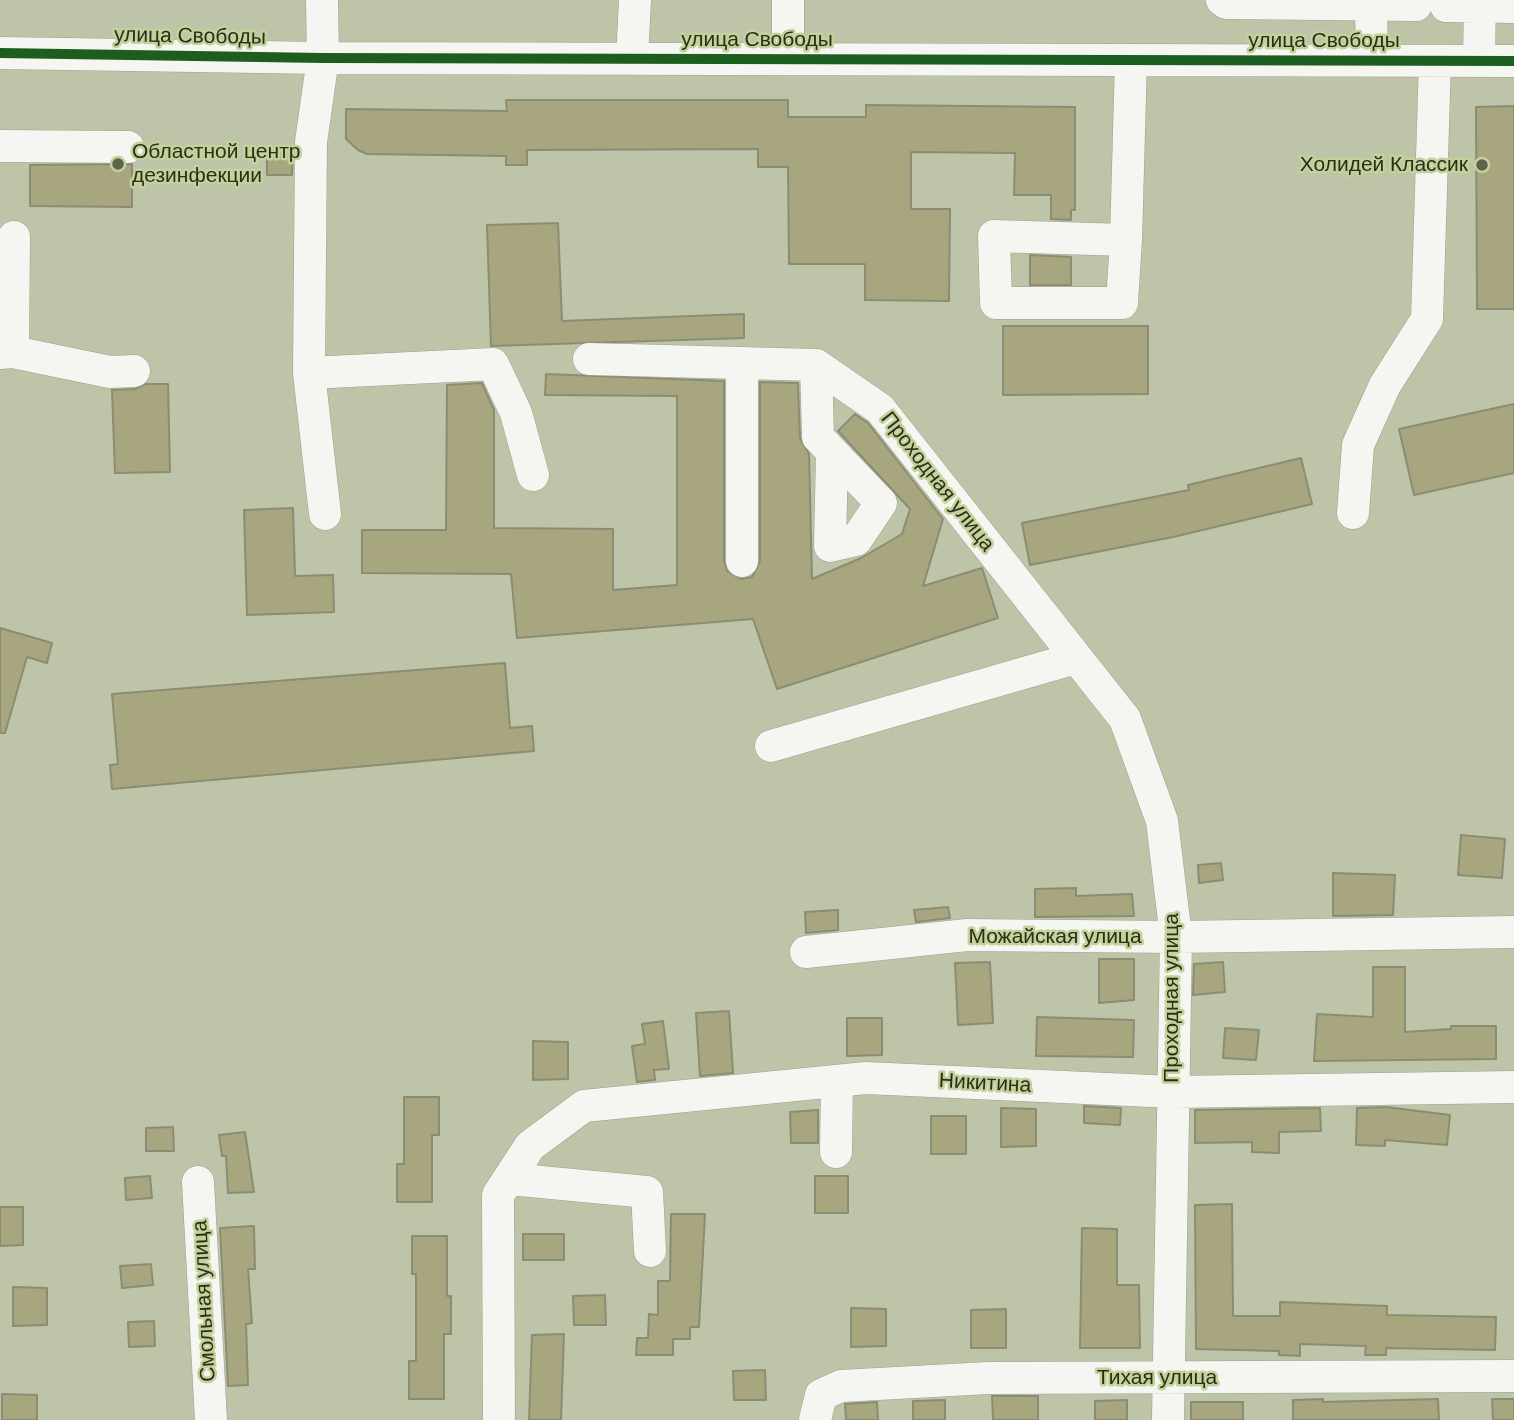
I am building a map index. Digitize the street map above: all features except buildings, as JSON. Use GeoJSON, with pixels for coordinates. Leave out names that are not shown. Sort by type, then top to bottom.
{"type":"FeatureCollection","features":[{"type":"Feature","properties":{"kind":"street"},"geometry":{"type":"LineString","coordinates":[[322,0],[323,58],[311,142],[309,373],[325,513]]}},
{"type":"Feature","properties":{"kind":"street"},"geometry":{"type":"LineString","coordinates":[[632,59],[635,0]]}},
{"type":"Feature","properties":{"kind":"street"},"geometry":{"type":"LineString","coordinates":[[788,0],[788,59]]}},
{"type":"Feature","properties":{"kind":"street"},"geometry":{"type":"LineString","coordinates":[[1222,0],[1226,3],[1333,2],[1431,6],[1480,3],[1514,7]]}},
{"type":"Feature","properties":{"kind":"street"},"geometry":{"type":"LineString","coordinates":[[1479,61],[1480,3]]}},
{"type":"Feature","properties":{"kind":"street"},"geometry":{"type":"LineString","coordinates":[[1371,5],[1373,61]]}},
{"type":"Feature","properties":{"kind":"street","name":"улица Свободы"},"geometry":{"type":"LineString","coordinates":[[0,53],[323,58],[1514,61]]}},
{"type":"Feature","properties":{"kind":"street"},"geometry":{"type":"LineString","coordinates":[[1126,240],[1130,60]]}},
{"type":"Feature","properties":{"kind":"street"},"geometry":{"type":"LineString","coordinates":[[1353,513],[1358,445],[1385,384],[1427,320],[1435,61]]}},
{"type":"Feature","properties":{"kind":"street"},"geometry":{"type":"LineString","coordinates":[[0,146],[128,147]]}},
{"type":"Feature","properties":{"kind":"street"},"geometry":{"type":"LineString","coordinates":[[14,237],[7,353],[110,372],[134,371]]}},
{"type":"Feature","properties":{"kind":"street"},"geometry":{"type":"LineString","coordinates":[[589,359],[816,365],[818,438],[832,453]]}},
{"type":"Feature","properties":{"kind":"street"},"geometry":{"type":"LineString","coordinates":[[742,363],[742,561]]}},
{"type":"Feature","properties":{"kind":"street"},"geometry":{"type":"LineString","coordinates":[[309,373],[493,364],[516,413],[533,475]]}},
{"type":"Feature","properties":{"kind":"street","name":"Проходная улица"},"geometry":{"type":"LineString","coordinates":[[816,365],[880,409],[1125,719],[1162,821],[1176,937],[1168,1420]]}},
{"type":"Feature","properties":{"kind":"street"},"geometry":{"type":"LineString","coordinates":[[771,746],[1076,658]]}},
{"type":"Feature","properties":{"kind":"street","name":"Можайская улица"},"geometry":{"type":"LineString","coordinates":[[806,952],[967,935],[1176,937],[1514,932]]}},
{"type":"Feature","properties":{"kind":"street","name":"Никитина"},"geometry":{"type":"LineString","coordinates":[[503,1187],[530,1146],[584,1106],[866,1078],[1173,1093],[1514,1087]]}},
{"type":"Feature","properties":{"kind":"street"},"geometry":{"type":"LineString","coordinates":[[836,1152],[837,1081]]}},
{"type":"Feature","properties":{"kind":"street","name":"Смольная улица"},"geometry":{"type":"LineString","coordinates":[[198,1182],[211,1420]]}},
{"type":"Feature","properties":{"kind":"street"},"geometry":{"type":"LineString","coordinates":[[499,1420],[503,1187],[646,1192],[650,1251]]}},
{"type":"Feature","properties":{"kind":"street","name":"Тихая улица"},"geometry":{"type":"LineString","coordinates":[[815,1416],[821,1395],[841,1386],[988,1378],[1514,1376]]}},
{"type":"Feature","properties":{"kind":"cycle path"},"geometry":{"type":"LineString","coordinates":[[0,53],[323,58],[1514,61]]}},
{"type":"Feature","properties":{"kind":"place","name":"Областной центр дезинфекции"},"geometry":{"type":"Point","coordinates":[118,164]}},
{"type":"Feature","properties":{"kind":"place","name":"Холидей Классик"},"geometry":{"type":"Point","coordinates":[1482,165]}}]}
